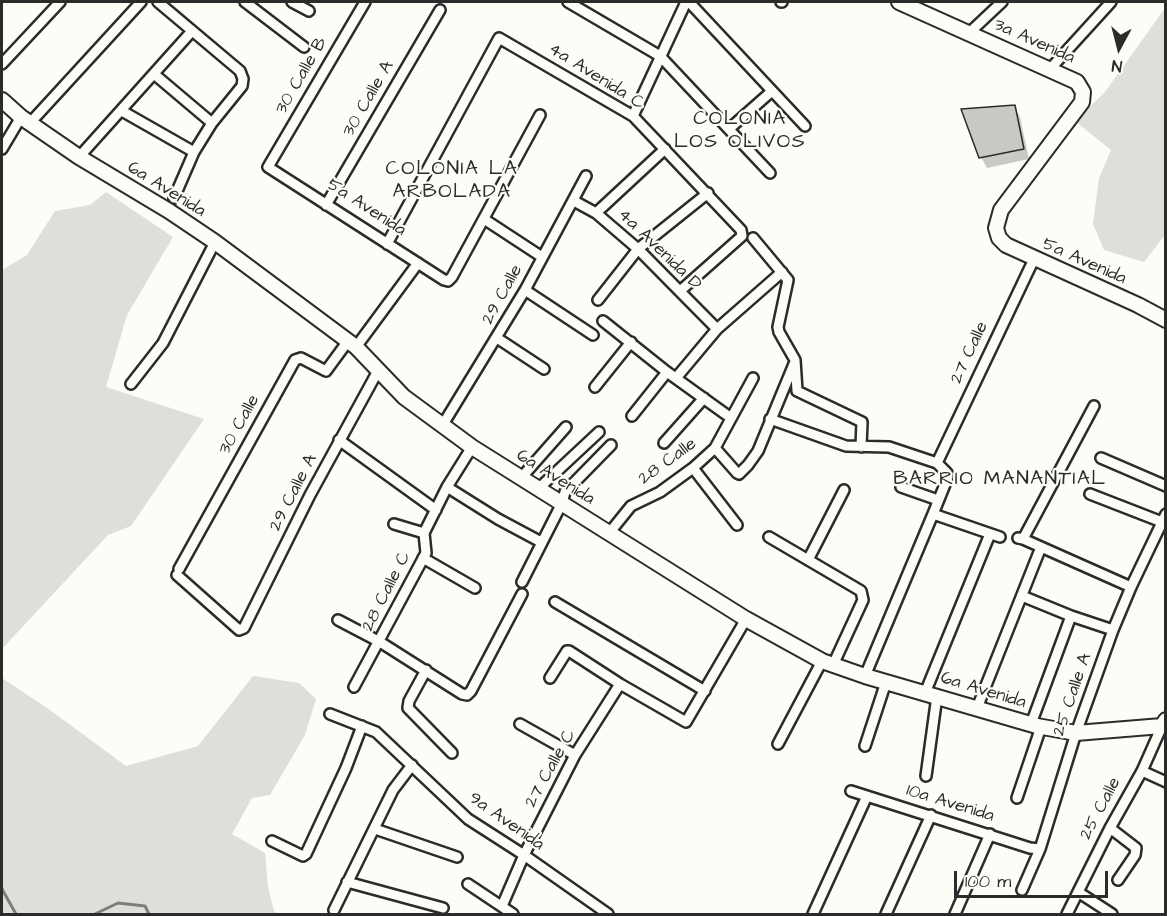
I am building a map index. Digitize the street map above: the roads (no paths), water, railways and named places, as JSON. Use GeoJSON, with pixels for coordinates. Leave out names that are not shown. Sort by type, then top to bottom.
{"type":"FeatureCollection","features":[{"type":"Feature","properties":{"kind":"street"},"geometry":{"type":"LineString","coordinates":[[2,64],[60,2]]}},
{"type":"Feature","properties":{"kind":"street"},"geometry":{"type":"LineString","coordinates":[[2,149],[26,120],[141,2]]}},
{"type":"Feature","properties":{"kind":"street"},"geometry":{"type":"LineString","coordinates":[[158,2],[240,71],[243,79],[242,86],[212,123],[194,152],[174,198]]}},
{"type":"Feature","properties":{"kind":"street"},"geometry":{"type":"LineString","coordinates":[[245,2],[304,46]]}},
{"type":"Feature","properties":{"kind":"street"},"geometry":{"type":"LineString","coordinates":[[292,2],[309,11]]}},
{"type":"Feature","properties":{"kind":"street","name":"30 Calle B"},"geometry":{"type":"LineString","coordinates":[[268,167],[365,2]]}},
{"type":"Feature","properties":{"kind":"street"},"geometry":{"type":"LineString","coordinates":[[568,2],[660,56],[770,173]]}},
{"type":"Feature","properties":{"kind":"street"},"geometry":{"type":"LineString","coordinates":[[633,116],[688,2],[805,126]]}},
{"type":"Feature","properties":{"kind":"street"},"geometry":{"type":"LineString","coordinates":[[969,33],[1002,2]]}},
{"type":"Feature","properties":{"kind":"street"},"geometry":{"type":"LineString","coordinates":[[1051,68],[1111,2]]}},
{"type":"Feature","properties":{"kind":"street","name":"3a Avenida"},"geometry":{"type":"LineString","coordinates":[[907,3],[969,33],[1051,68],[1077,82],[1083,92],[1082,102],[1000,210],[996,228]]}},
{"type":"Feature","properties":{"kind":"street","name":"30 Calle A"},"geometry":{"type":"LineString","coordinates":[[326,205],[440,10]]}},
{"type":"Feature","properties":{"kind":"street"},"geometry":{"type":"LineString","coordinates":[[80,157],[192,31]]}},
{"type":"Feature","properties":{"kind":"street","name":"4a Avenida C"},"geometry":{"type":"LineString","coordinates":[[387,244],[500,38],[633,116],[742,232],[742,236],[680,291]]}},
{"type":"Feature","properties":{"kind":"street"},"geometry":{"type":"LineString","coordinates":[[154,74],[212,123]]}},
{"type":"Feature","properties":{"kind":"street"},"geometry":{"type":"LineString","coordinates":[[729,129],[772,91]]}},
{"type":"Feature","properties":{"kind":"street","name":"6a Avenida"},"geometry":{"type":"LineString","coordinates":[[2,100],[26,120],[80,157],[215,242],[352,344],[404,397],[441,426],[746,619],[828,663],[1036,726],[1076,733],[1164,723]]}},
{"type":"Feature","properties":{"kind":"street"},"geometry":{"type":"LineString","coordinates":[[122,111],[194,152]]}},
{"type":"Feature","properties":{"kind":"street"},"geometry":{"type":"LineString","coordinates":[[540,115],[484,219],[542,257]]}},
{"type":"Feature","properties":{"kind":"street"},"geometry":{"type":"LineString","coordinates":[[596,213],[665,150]]}},
{"type":"Feature","properties":{"kind":"street","name":"5a Avenida"},"geometry":{"type":"LineString","coordinates":[[268,167],[444,280],[452,278],[484,219]]}},
{"type":"Feature","properties":{"kind":"street","name":"29 Calle"},"geometry":{"type":"LineString","coordinates":[[441,426],[525,290],[586,176]]}},
{"type":"Feature","properties":{"kind":"street"},"geometry":{"type":"LineString","coordinates":[[598,300],[639,249],[708,194]]}},
{"type":"Feature","properties":{"kind":"street","name":"4a Avenida D"},"geometry":{"type":"LineString","coordinates":[[574,201],[596,213],[639,249],[717,329]]}},
{"type":"Feature","properties":{"kind":"street","name":"5a Avenida"},"geometry":{"type":"LineString","coordinates":[[996,228],[999,238],[1006,245],[1138,305],[1166,321]]}},
{"type":"Feature","properties":{"kind":"street"},"geometry":{"type":"LineString","coordinates":[[753,238],[788,280],[778,327],[795,360],[797,391],[860,420],[864,424],[861,447]]}},
{"type":"Feature","properties":{"kind":"street"},"geometry":{"type":"LineString","coordinates":[[131,384],[163,343],[215,242]]}},
{"type":"Feature","properties":{"kind":"street","name":"27 Calle"},"geometry":{"type":"LineString","coordinates":[[937,463],[1034,259]]}},
{"type":"Feature","properties":{"kind":"street","name":"30 Calle"},"geometry":{"type":"LineString","coordinates":[[239,630],[178,572],[295,360],[300,358],[326,371],[352,344],[418,263]]}},
{"type":"Feature","properties":{"kind":"street"},"geometry":{"type":"LineString","coordinates":[[632,416],[717,329],[782,272]]}},
{"type":"Feature","properties":{"kind":"street"},"geometry":{"type":"LineString","coordinates":[[525,290],[593,335]]}},
{"type":"Feature","properties":{"kind":"street"},"geometry":{"type":"LineString","coordinates":[[603,321],[731,418]]}},
{"type":"Feature","properties":{"kind":"street"},"geometry":{"type":"LineString","coordinates":[[497,338],[544,369]]}},
{"type":"Feature","properties":{"kind":"street"},"geometry":{"type":"LineString","coordinates":[[595,387],[631,342]]}},
{"type":"Feature","properties":{"kind":"street"},"geometry":{"type":"LineString","coordinates":[[715,448],[739,474],[756,455],[795,360]]}},
{"type":"Feature","properties":{"kind":"street","name":"29 Calle A"},"geometry":{"type":"LineString","coordinates":[[239,630],[244,628],[339,440],[379,369]]}},
{"type":"Feature","properties":{"kind":"street","name":"28 Calle"},"geometry":{"type":"LineString","coordinates":[[610,532],[631,506],[660,492],[693,468],[715,448],[753,378]]}},
{"type":"Feature","properties":{"kind":"street"},"geometry":{"type":"LineString","coordinates":[[664,443],[704,398]]}},
{"type":"Feature","properties":{"kind":"street"},"geometry":{"type":"LineString","coordinates":[[1094,406],[1020,538],[1131,587]]}},
{"type":"Feature","properties":{"kind":"street"},"geometry":{"type":"LineString","coordinates":[[770,419],[846,446],[889,447],[937,463],[947,473],[948,477],[865,676]]}},
{"type":"Feature","properties":{"kind":"street"},"geometry":{"type":"LineString","coordinates":[[521,478],[566,427]]}},
{"type":"Feature","properties":{"kind":"street"},"geometry":{"type":"LineString","coordinates":[[538,489],[599,432]]}},
{"type":"Feature","properties":{"kind":"street"},"geometry":{"type":"LineString","coordinates":[[339,440],[436,510]]}},
{"type":"Feature","properties":{"kind":"street"},"geometry":{"type":"LineString","coordinates":[[522,582],[562,503],[565,492],[611,446]]}},
{"type":"Feature","properties":{"kind":"street","name":"28 Calle C"},"geometry":{"type":"LineString","coordinates":[[354,687],[427,550],[424,533],[447,487],[472,447]]}},
{"type":"Feature","properties":{"kind":"street"},"geometry":{"type":"LineString","coordinates":[[1101,458],[1166,486]]}},
{"type":"Feature","properties":{"kind":"street"},"geometry":{"type":"LineString","coordinates":[[693,468],[737,525]]}},
{"type":"Feature","properties":{"kind":"street"},"geometry":{"type":"LineString","coordinates":[[447,487],[541,543]]}},
{"type":"Feature","properties":{"kind":"street"},"geometry":{"type":"LineString","coordinates":[[901,487],[938,500]]}},
{"type":"Feature","properties":{"kind":"street"},"geometry":{"type":"LineString","coordinates":[[808,560],[844,490]]}},
{"type":"Feature","properties":{"kind":"street"},"geometry":{"type":"LineString","coordinates":[[1090,494],[1164,518]]}},
{"type":"Feature","properties":{"kind":"street"},"geometry":{"type":"LineString","coordinates":[[926,776],[931,694],[995,536],[933,514]]}},
{"type":"Feature","properties":{"kind":"street","name":"25 Calle A"},"geometry":{"type":"LineString","coordinates":[[1022,890],[1040,849],[1076,733],[1113,630],[1164,518]]}},
{"type":"Feature","properties":{"kind":"street"},"geometry":{"type":"LineString","coordinates":[[394,524],[424,533]]}},
{"type":"Feature","properties":{"kind":"street"},"geometry":{"type":"LineString","coordinates":[[769,537],[861,591],[863,600],[828,663],[777,744]]}},
{"type":"Feature","properties":{"kind":"street"},"geometry":{"type":"LineString","coordinates":[[977,708],[1041,547]]}},
{"type":"Feature","properties":{"kind":"street"},"geometry":{"type":"LineString","coordinates":[[423,558],[475,588]]}},
{"type":"Feature","properties":{"kind":"street"},"geometry":{"type":"LineString","coordinates":[[338,620],[380,642],[467,695],[522,594]]}},
{"type":"Feature","properties":{"kind":"street"},"geometry":{"type":"LineString","coordinates":[[1022,596],[1113,630]]}},
{"type":"Feature","properties":{"kind":"street"},"geometry":{"type":"LineString","coordinates":[[555,602],[705,691]]}},
{"type":"Feature","properties":{"kind":"street"},"geometry":{"type":"LineString","coordinates":[[1017,798],[1036,726],[1071,616]]}},
{"type":"Feature","properties":{"kind":"street"},"geometry":{"type":"LineString","coordinates":[[550,678],[569,651],[683,721],[688,720],[746,619]]}},
{"type":"Feature","properties":{"kind":"street"},"geometry":{"type":"LineString","coordinates":[[426,670],[407,705],[452,753]]}},
{"type":"Feature","properties":{"kind":"street"},"geometry":{"type":"LineString","coordinates":[[865,746],[885,682]]}},
{"type":"Feature","properties":{"kind":"street","name":"27 Calle C"},"geometry":{"type":"LineString","coordinates":[[502,906],[524,855],[575,755],[620,684]]}},
{"type":"Feature","properties":{"kind":"street","name":"9a Avenida"},"geometry":{"type":"LineString","coordinates":[[330,714],[376,732],[468,819],[524,855],[608,915]]}},
{"type":"Feature","properties":{"kind":"street","name":"25 Calle"},"geometry":{"type":"LineString","coordinates":[[1067,915],[1110,828],[1142,771],[1164,723]]}},
{"type":"Feature","properties":{"kind":"street"},"geometry":{"type":"LineString","coordinates":[[520,724],[575,755]]}},
{"type":"Feature","properties":{"kind":"street"},"geometry":{"type":"LineString","coordinates":[[272,841],[303,856],[306,854],[362,726]]}},
{"type":"Feature","properties":{"kind":"street"},"geometry":{"type":"LineString","coordinates":[[334,910],[394,786],[412,765]]}},
{"type":"Feature","properties":{"kind":"street"},"geometry":{"type":"LineString","coordinates":[[1142,771],[1166,782]]}},
{"type":"Feature","properties":{"kind":"street","name":"10a Avenida"},"geometry":{"type":"LineString","coordinates":[[851,791],[1030,848],[1040,849]]}},
{"type":"Feature","properties":{"kind":"street"},"geometry":{"type":"LineString","coordinates":[[813,915],[867,796]]}},
{"type":"Feature","properties":{"kind":"street"},"geometry":{"type":"LineString","coordinates":[[886,915],[931,816]]}},
{"type":"Feature","properties":{"kind":"street"},"geometry":{"type":"LineString","coordinates":[[1110,828],[1136,848],[1137,852],[1118,880]]}},
{"type":"Feature","properties":{"kind":"street"},"geometry":{"type":"LineString","coordinates":[[375,829],[458,857]]}},
{"type":"Feature","properties":{"kind":"street"},"geometry":{"type":"LineString","coordinates":[[955,915],[990,834]]}},
{"type":"Feature","properties":{"kind":"street"},"geometry":{"type":"LineString","coordinates":[[347,882],[443,908]]}},
{"type":"Feature","properties":{"kind":"street"},"geometry":{"type":"LineString","coordinates":[[468,884],[513,915]]}},
{"type":"Feature","properties":{"kind":"street"},"geometry":{"type":"LineString","coordinates":[[1078,892],[1112,915]]}},
{"type":"Feature","properties":{"kind":"waterway"},"geometry":{"type":"LineString","coordinates":[[2,889],[16,914]]}},
{"type":"Feature","properties":{"kind":"waterway"},"geometry":{"type":"LineString","coordinates":[[95,914],[118,903],[145,906],[149,914]]}},
{"type":"Feature","properties":{"kind":"district","name":"COLONIA LOS OLIVOS"},"geometry":{"type":"Point","coordinates":[740,132]}},
{"type":"Feature","properties":{"kind":"district","name":"COLONIA LA ARBOLADA"},"geometry":{"type":"Point","coordinates":[452,182]}},
{"type":"Feature","properties":{"kind":"district","name":"BARRIO MANANTIAL"},"geometry":{"type":"Point","coordinates":[1000,480]}}]}
